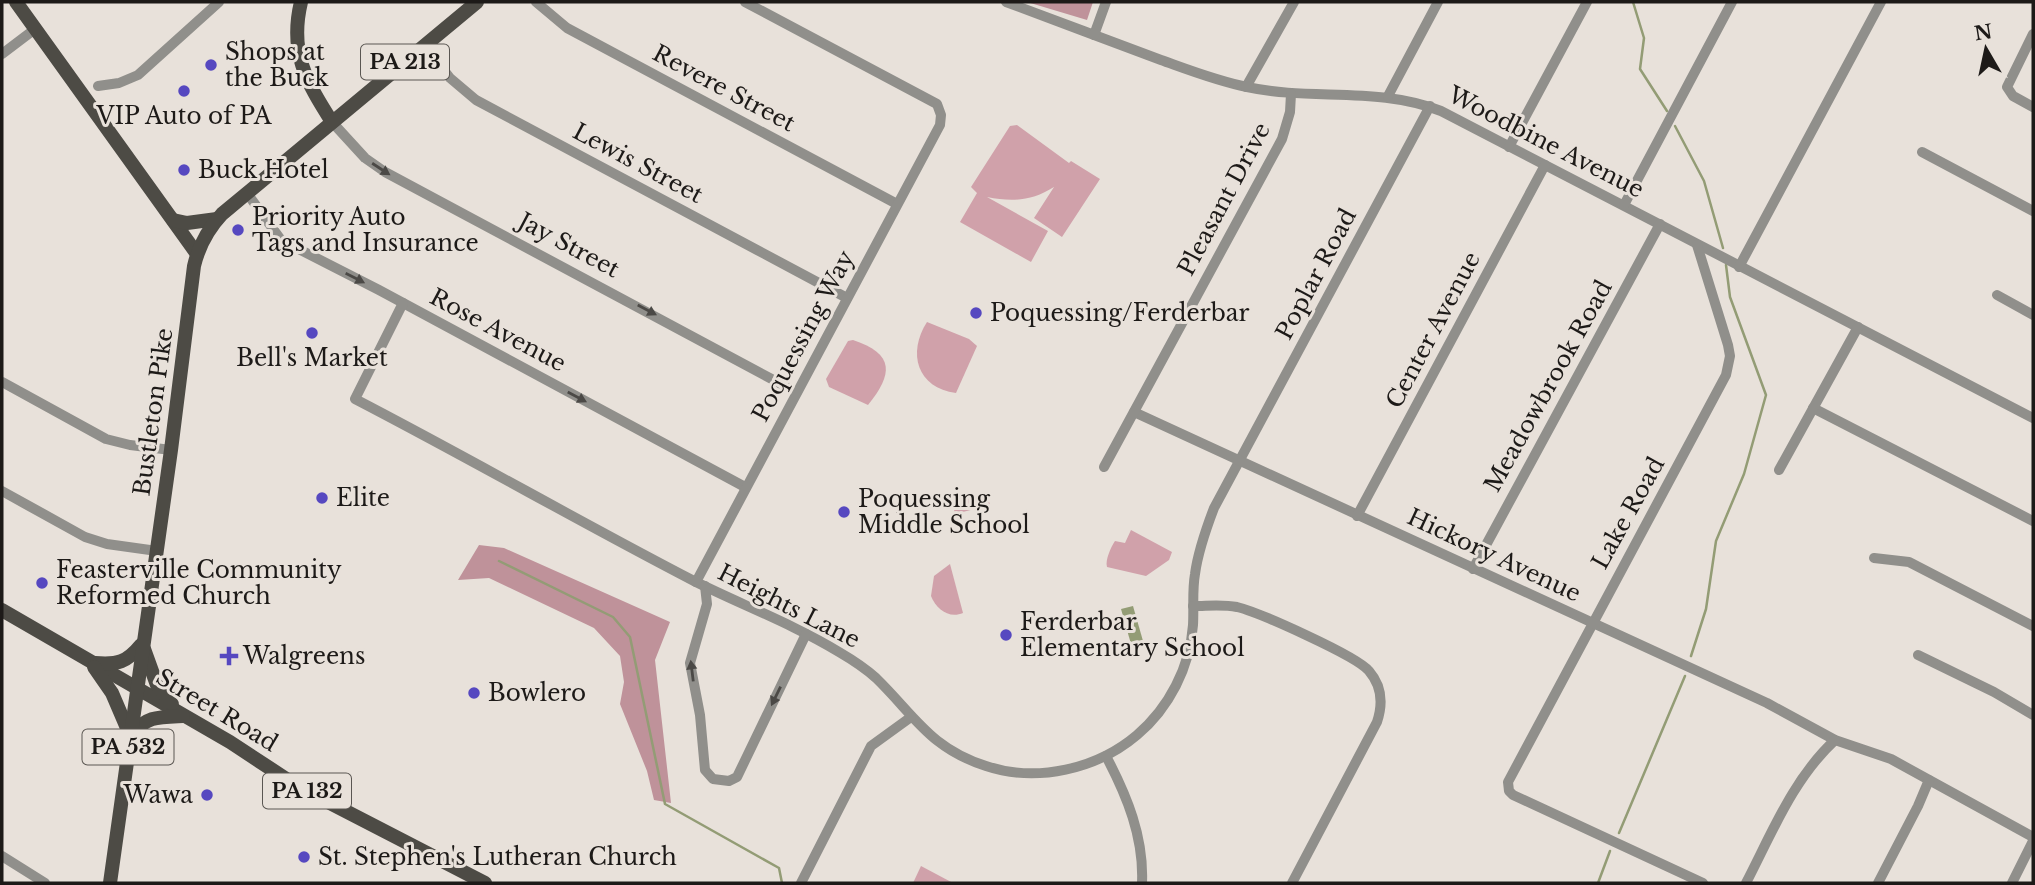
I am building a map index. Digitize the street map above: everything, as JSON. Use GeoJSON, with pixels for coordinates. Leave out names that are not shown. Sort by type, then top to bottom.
{"type":"FeatureCollection","features":[{"type":"Feature","properties":{"kind":"main road"},"geometry":{"type":"LineString","coordinates":[[16,2],[197,254]]}},
{"type":"Feature","properties":{"kind":"main road"},"geometry":{"type":"LineString","coordinates":[[301,2],[296,30],[300,62],[312,90],[332,122]]}},
{"type":"Feature","properties":{"kind":"main road","name":"PA 213"},"geometry":{"type":"LineString","coordinates":[[332,122],[477,2]]}},
{"type":"Feature","properties":{"kind":"main road","name":"PA 532"},"geometry":{"type":"LineString","coordinates":[[197,254],[206,234],[217,219],[332,122]]}},
{"type":"Feature","properties":{"kind":"main road"},"geometry":{"type":"LineString","coordinates":[[173,220],[187,223],[217,219]]}},
{"type":"Feature","properties":{"kind":"main road","name":"Bustleton Pike"},"geometry":{"type":"LineString","coordinates":[[110,883],[197,254]]}},
{"type":"Feature","properties":{"kind":"main road","name":"Street Road"},"geometry":{"type":"LineString","coordinates":[[2,610],[236,746],[297,786],[485,883]]}},
{"type":"Feature","properties":{"kind":"main road"},"geometry":{"type":"LineString","coordinates":[[91,663],[105,664],[127,660],[142,644],[157,685],[184,716]]}},
{"type":"Feature","properties":{"kind":"main road"},"geometry":{"type":"LineString","coordinates":[[91,663],[112,693],[130,735],[141,724],[153,718],[184,716]]}},
{"type":"Feature","properties":{"kind":"street"},"geometry":{"type":"LineString","coordinates":[[98,86],[118,83],[138,75],[219,2]]}},
{"type":"Feature","properties":{"kind":"street","name":"Revere Street"},"geometry":{"type":"LineString","coordinates":[[536,2],[566,28],[897,204]]}},
{"type":"Feature","properties":{"kind":"street","name":"Poquessing Way"},"geometry":{"type":"LineString","coordinates":[[700,584],[745,487],[940,125],[940,109],[937,104],[745,2]]}},
{"type":"Feature","properties":{"kind":"street","name":"Woodbine Avenue"},"geometry":{"type":"LineString","coordinates":[[1006,2],[1208,77],[1246,87],[1291,94],[1388,96],[1430,106],[2033,418]]}},
{"type":"Feature","properties":{"kind":"street"},"geometry":{"type":"LineString","coordinates":[[1094,35],[1106,2]]}},
{"type":"Feature","properties":{"kind":"street","name":"Pleasant Drive"},"geometry":{"type":"LineString","coordinates":[[1246,87],[1294,2]]}},
{"type":"Feature","properties":{"kind":"street"},"geometry":{"type":"LineString","coordinates":[[1388,96],[1438,2]]}},
{"type":"Feature","properties":{"kind":"street"},"geometry":{"type":"LineString","coordinates":[[1509,147],[1587,2]]}},
{"type":"Feature","properties":{"kind":"street"},"geometry":{"type":"LineString","coordinates":[[1624,205],[1732,2]]}},
{"type":"Feature","properties":{"kind":"street"},"geometry":{"type":"LineString","coordinates":[[1739,267],[1881,2]]}},
{"type":"Feature","properties":{"kind":"street"},"geometry":{"type":"LineString","coordinates":[[2,54],[35,29]]}},
{"type":"Feature","properties":{"kind":"street"},"geometry":{"type":"LineString","coordinates":[[2033,34],[2008,83],[2008,90],[2013,96],[2033,107]]}},
{"type":"Feature","properties":{"kind":"street","name":"Lewis Street"},"geometry":{"type":"LineString","coordinates":[[425,46],[450,78],[476,100],[847,298]]}},
{"type":"Feature","properties":{"kind":"street","name":"Pleasant Drive"},"geometry":{"type":"LineString","coordinates":[[1104,467],[1282,139],[1290,112],[1291,94]]}},
{"type":"Feature","properties":{"kind":"street","name":"Poplar Road"},"geometry":{"type":"LineString","coordinates":[[1239,461],[1430,106]]}},
{"type":"Feature","properties":{"kind":"street","name":"Jay Street"},"geometry":{"type":"LineString","coordinates":[[332,122],[365,158],[385,172],[796,392]]}},
{"type":"Feature","properties":{"kind":"street"},"geometry":{"type":"LineString","coordinates":[[1922,152],[2033,211]]}},
{"type":"Feature","properties":{"kind":"street","name":"Center Avenue"},"geometry":{"type":"LineString","coordinates":[[1357,516],[1545,165]]}},
{"type":"Feature","properties":{"kind":"street","name":"Rose Avenue"},"geometry":{"type":"LineString","coordinates":[[247,193],[281,240],[745,487]]}},
{"type":"Feature","properties":{"kind":"street","name":"Meadowbrook Road"},"geometry":{"type":"LineString","coordinates":[[1473,569],[1660,224]]}},
{"type":"Feature","properties":{"kind":"street","name":"Lake Road"},"geometry":{"type":"LineString","coordinates":[[1697,245],[1728,345],[1730,356],[1726,375],[1508,782],[1509,791],[1513,795],[1703,883]]}},
{"type":"Feature","properties":{"kind":"street"},"geometry":{"type":"LineString","coordinates":[[1997,295],[2033,315]]}},
{"type":"Feature","properties":{"kind":"street","name":"Heights Lane"},"geometry":{"type":"LineString","coordinates":[[403,303],[355,399],[700,584],[841,653],[873,676],[911,717],[945,747],[965,758],[998,770],[1022,773],[1056,772],[1079,767],[1106,756],[1139,733],[1162,708],[1175,688],[1187,657],[1192,635],[1195,575],[1200,548],[1214,508],[1239,461]]}},
{"type":"Feature","properties":{"kind":"street"},"geometry":{"type":"LineString","coordinates":[[1779,470],[1858,327]]}},
{"type":"Feature","properties":{"kind":"street"},"geometry":{"type":"LineString","coordinates":[[2,382],[106,439],[171,450]]}},
{"type":"Feature","properties":{"kind":"street"},"geometry":{"type":"LineString","coordinates":[[1814,408],[2033,521]]}},
{"type":"Feature","properties":{"kind":"street","name":"Hickory Avenue"},"geometry":{"type":"LineString","coordinates":[[1134,412],[1767,703],[1835,740],[1891,759],[2033,839]]}},
{"type":"Feature","properties":{"kind":"street"},"geometry":{"type":"LineString","coordinates":[[2,491],[85,537],[107,544],[156,551]]}},
{"type":"Feature","properties":{"kind":"street"},"geometry":{"type":"LineString","coordinates":[[1874,558],[1909,562],[2033,626]]}},
{"type":"Feature","properties":{"kind":"street"},"geometry":{"type":"LineString","coordinates":[[700,584],[707,604],[690,663],[700,715],[705,770],[713,779],[729,781],[737,777],[806,634]]}},
{"type":"Feature","properties":{"kind":"street"},"geometry":{"type":"LineString","coordinates":[[1193,606],[1236,607],[1264,617],[1357,661],[1370,672],[1380,691],[1377,722],[1292,883]]}},
{"type":"Feature","properties":{"kind":"street"},"geometry":{"type":"LineString","coordinates":[[1918,655],[1994,692],[2033,715]]}},
{"type":"Feature","properties":{"kind":"street"},"geometry":{"type":"LineString","coordinates":[[801,883],[871,746],[911,717]]}},
{"type":"Feature","properties":{"kind":"street"},"geometry":{"type":"LineString","coordinates":[[1746,883],[1800,779],[1816,758],[1835,740]]}},
{"type":"Feature","properties":{"kind":"street"},"geometry":{"type":"LineString","coordinates":[[1106,756],[1132,811],[1139,835],[1142,883]]}},
{"type":"Feature","properties":{"kind":"street"},"geometry":{"type":"LineString","coordinates":[[1878,883],[1919,806],[1929,780]]}},
{"type":"Feature","properties":{"kind":"street"},"geometry":{"type":"LineString","coordinates":[[2012,883],[2033,839]]}},
{"type":"Feature","properties":{"kind":"street"},"geometry":{"type":"LineString","coordinates":[[2,856],[45,883]]}},
{"type":"Feature","properties":{"kind":"shaded area"},"geometry":{"type":"Polygon","coordinates":[[[1027,2],[1093,2],[1087,20],[1027,2]]]}},
{"type":"Feature","properties":{"kind":"shaded area"},"geometry":{"type":"Polygon","coordinates":[[[1017,125],[1069,163],[1071,161],[1100,179],[1062,237],[1034,218],[1054,187],[1022,199],[987,197],[1048,231],[1031,262],[960,222],[977,193],[971,187],[1010,126],[1017,125]]]}},
{"type":"Feature","properties":{"kind":"shaded area"},"geometry":{"type":"Polygon","coordinates":[[[927,322],[969,339],[977,346],[956,393],[932,384],[924,377],[919,367],[918,345],[927,322]]]}},
{"type":"Feature","properties":{"kind":"shaded area"},"geometry":{"type":"Polygon","coordinates":[[[853,340],[877,352],[886,366],[882,384],[868,405],[829,387],[826,379],[848,341],[853,340]]]}},
{"type":"Feature","properties":{"kind":"shaded area"},"geometry":{"type":"Polygon","coordinates":[[[986,492],[990,505],[955,514],[952,501],[986,492]]]}},
{"type":"Feature","properties":{"kind":"shaded area"},"geometry":{"type":"Polygon","coordinates":[[[1131,530],[1172,552],[1169,560],[1146,576],[1107,567],[1110,550],[1115,541],[1125,543],[1131,530]]]}},
{"type":"Feature","properties":{"kind":"shaded area"},"geometry":{"type":"Polygon","coordinates":[[[479,545],[504,548],[670,622],[655,660],[671,803],[654,800],[647,771],[620,704],[624,682],[620,656],[594,628],[489,578],[458,580],[479,545]]]}},
{"type":"Feature","properties":{"kind":"shaded area"},"geometry":{"type":"Polygon","coordinates":[[[950,564],[963,613],[958,615],[944,612],[931,596],[934,576],[950,564]]]}},
{"type":"Feature","properties":{"kind":"shaded area"},"geometry":{"type":"Polygon","coordinates":[[[1133,606],[1143,641],[1131,644],[1121,609],[1133,606]]]}},
{"type":"Feature","properties":{"kind":"shaded area"},"geometry":{"type":"Polygon","coordinates":[[[921,866],[953,883],[913,883],[921,866]]]}},
{"type":"Feature","properties":{"kind":"waterway"},"geometry":{"type":"LineString","coordinates":[[1633,2],[1644,38],[1640,69],[1667,111]]}},
{"type":"Feature","properties":{"kind":"waterway"},"geometry":{"type":"LineString","coordinates":[[1675,126],[1704,181],[1723,248]]}},
{"type":"Feature","properties":{"kind":"waterway"},"geometry":{"type":"LineString","coordinates":[[1691,656],[1706,609],[1716,541],[1744,474],[1766,395],[1730,297],[1726,265]]}},
{"type":"Feature","properties":{"kind":"waterway"},"geometry":{"type":"LineString","coordinates":[[499,561],[613,617],[630,637],[665,804],[779,868],[782,883]]}},
{"type":"Feature","properties":{"kind":"waterway"},"geometry":{"type":"LineString","coordinates":[[1619,833],[1685,676]]}},
{"type":"Feature","properties":{"kind":"waterway"},"geometry":{"type":"LineString","coordinates":[[1598,883],[1610,851]]}},
{"type":"Feature","properties":{"kind":"place","name":"Shops at the Buck"},"geometry":{"type":"Point","coordinates":[211,65]}},
{"type":"Feature","properties":{"kind":"place","name":"VIP Auto of PA"},"geometry":{"type":"Point","coordinates":[184,91]}},
{"type":"Feature","properties":{"kind":"place","name":"Buck Hotel"},"geometry":{"type":"Point","coordinates":[184,170]}},
{"type":"Feature","properties":{"kind":"place","name":"Priority Auto Tags and Insurance"},"geometry":{"type":"Point","coordinates":[238,230]}},
{"type":"Feature","properties":{"kind":"place","name":"Poquessing/Ferderbar"},"geometry":{"type":"Point","coordinates":[976,313]}},
{"type":"Feature","properties":{"kind":"place","name":"Bell's Market"},"geometry":{"type":"Point","coordinates":[312,333]}},
{"type":"Feature","properties":{"kind":"place","name":"Elite"},"geometry":{"type":"Point","coordinates":[322,498]}},
{"type":"Feature","properties":{"kind":"place","name":"Poquessing Middle School"},"geometry":{"type":"Point","coordinates":[844,512]}},
{"type":"Feature","properties":{"kind":"place","name":"Feasterville Community Reformed Church"},"geometry":{"type":"Point","coordinates":[42,583]}},
{"type":"Feature","properties":{"kind":"place","name":"Ferderbar Elementary School"},"geometry":{"type":"Point","coordinates":[1006,635]}},
{"type":"Feature","properties":{"kind":"place","name":"Walgreens"},"geometry":{"type":"Point","coordinates":[229,656]}},
{"type":"Feature","properties":{"kind":"place","name":"Bowlero"},"geometry":{"type":"Point","coordinates":[474,693]}},
{"type":"Feature","properties":{"kind":"place","name":"Wawa"},"geometry":{"type":"Point","coordinates":[207,795]}},
{"type":"Feature","properties":{"kind":"place","name":"St. Stephen's Lutheran Church"},"geometry":{"type":"Point","coordinates":[304,857]}}]}
